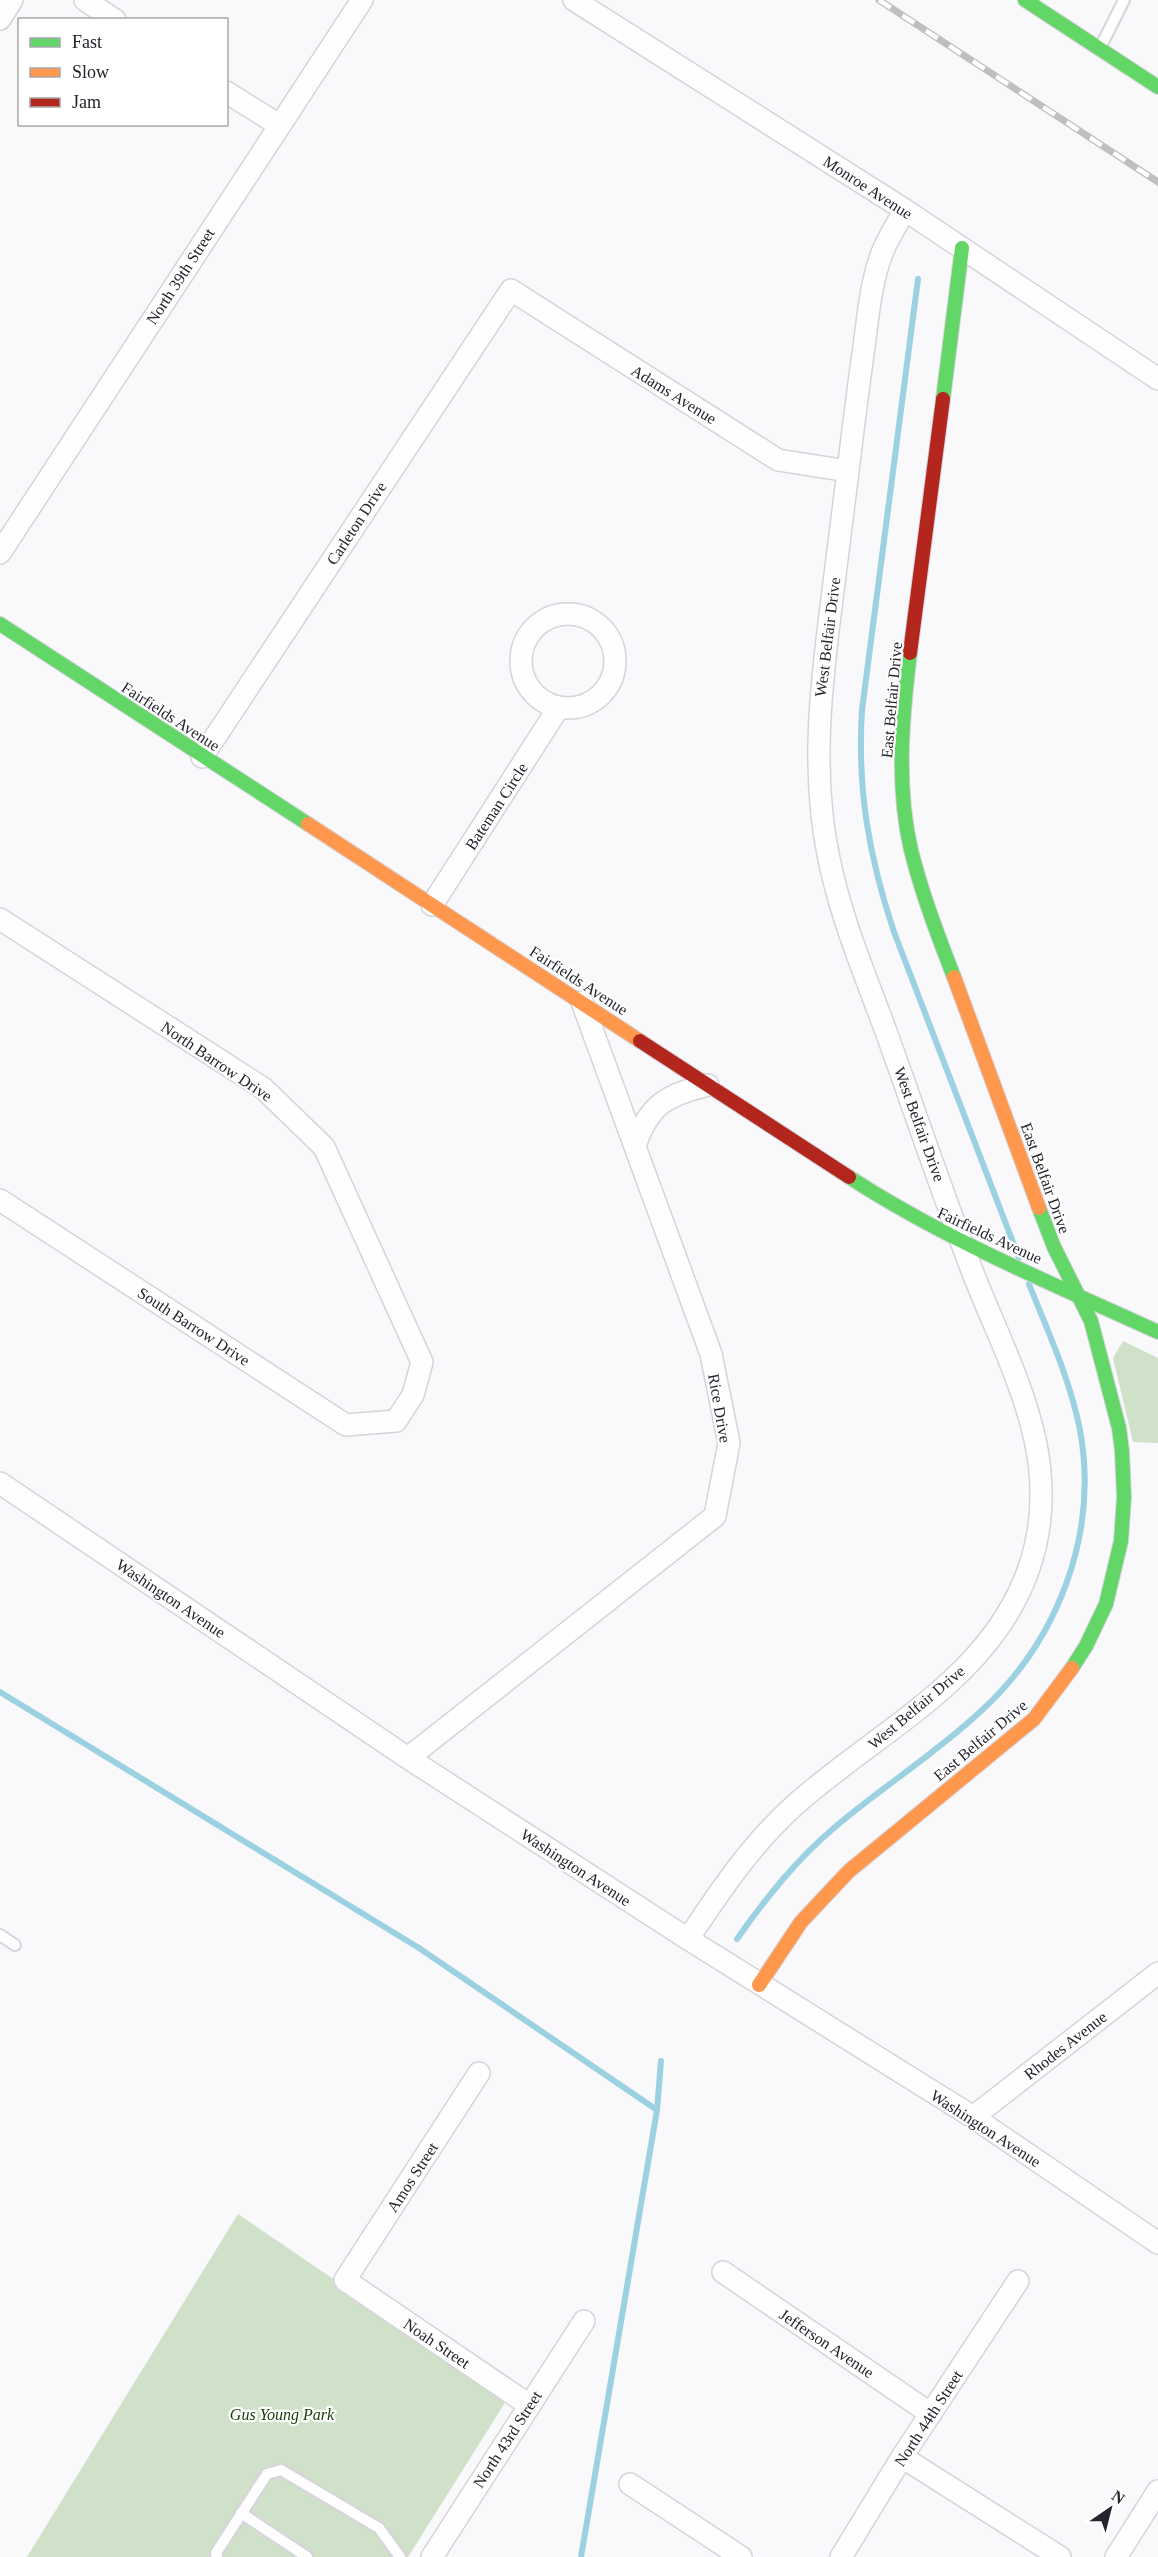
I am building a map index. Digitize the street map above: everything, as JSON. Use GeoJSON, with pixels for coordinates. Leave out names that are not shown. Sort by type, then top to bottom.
{"type":"FeatureCollection","features":[{"type":"Feature","properties":{"kind":"street"},"geometry":{"type":"LineString","coordinates":[[0,19],[12,0]]}},
{"type":"Feature","properties":{"kind":"street"},"geometry":{"type":"LineString","coordinates":[[85,0],[112,18]]}},
{"type":"Feature","properties":{"kind":"street","name":"North 39th Street"},"geometry":{"type":"LineString","coordinates":[[0,553],[362,0]]}},
{"type":"Feature","properties":{"kind":"street","name":"Monroe Avenue"},"geometry":{"type":"LineString","coordinates":[[574,0],[905,210],[1158,379]]}},
{"type":"Feature","properties":{"kind":"street"},"geometry":{"type":"LineString","coordinates":[[1025,0],[1158,87]]}},
{"type":"Feature","properties":{"kind":"street"},"geometry":{"type":"LineString","coordinates":[[228,93],[279,125]]}},
{"type":"Feature","properties":{"kind":"street","name":"West Belfair Drive"},"geometry":{"type":"LineString","coordinates":[[688,1939],[739,1865],[790,1810],[934,1695],[976,1656],[992,1637],[1012,1605],[1029,1568],[1042,1502],[1041,1470],[1031,1418],[972,1247],[847,926],[834,883],[823,828],[818,773],[820,691],[867,317],[877,269],[887,241],[905,210]]}},
{"type":"Feature","properties":{"kind":"street","name":"East Belfair Drive"},"geometry":{"type":"LineString","coordinates":[[759,1985],[801,1922],[849,1870],[1034,1719],[1069,1674],[1086,1646],[1106,1604],[1121,1541],[1124,1497],[1119,1428],[1091,1321],[1080,1294],[1054,1247],[930,913],[911,849],[906,822],[902,779],[903,708],[962,248]]}},
{"type":"Feature","properties":{"kind":"street","name":"Adams Avenue"},"geometry":{"type":"LineString","coordinates":[[510,290],[778,460],[848,471]]}},
{"type":"Feature","properties":{"kind":"street","name":"Carleton Drive"},"geometry":{"type":"LineString","coordinates":[[202,757],[510,290]]}},
{"type":"Feature","properties":{"kind":"street"},"geometry":{"type":"LineString","coordinates":[[565,614],[580,616],[595,623],[606,634],[614,655],[612,678],[604,691],[592,701],[578,707],[559,707],[548,704],[535,696],[526,683],[521,668],[521,653],[526,638],[536,626],[550,618],[565,614]]}},
{"type":"Feature","properties":{"kind":"street","name":"Fairfields Avenue"},"geometry":{"type":"LineString","coordinates":[[0,624],[887,1202],[972,1247],[1080,1294],[1158,1332]]}},
{"type":"Feature","properties":{"kind":"street","name":"Bateman Circle"},"geometry":{"type":"LineString","coordinates":[[432,905],[559,707]]}},
{"type":"Feature","properties":{"kind":"street","name":"North Barrow Drive"},"geometry":{"type":"LineString","coordinates":[[0,919],[263,1088],[324,1147],[422,1362],[413,1395],[396,1421]]}},
{"type":"Feature","properties":{"kind":"street","name":"Rice Drive"},"geometry":{"type":"LineString","coordinates":[[408,1758],[715,1516],[729,1443],[711,1354],[582,1002]]}},
{"type":"Feature","properties":{"kind":"street"},"geometry":{"type":"LineString","coordinates":[[635,1146],[647,1119],[666,1100],[680,1092],[708,1085]]}},
{"type":"Feature","properties":{"kind":"street","name":"South Barrow Drive"},"geometry":{"type":"LineString","coordinates":[[0,1200],[346,1425],[396,1421]]}},
{"type":"Feature","properties":{"kind":"street","name":"Washington Avenue"},"geometry":{"type":"LineString","coordinates":[[0,1483],[408,1758],[759,1985],[973,2117],[1158,2243]]}},
{"type":"Feature","properties":{"kind":"street","name":"Rhodes Avenue"},"geometry":{"type":"LineString","coordinates":[[973,2117],[1158,1973]]}},
{"type":"Feature","properties":{"kind":"street","name":"Amos Street"},"geometry":{"type":"LineString","coordinates":[[345,2280],[479,2073]]}},
{"type":"Feature","properties":{"kind":"street","name":"Jefferson Avenue"},"geometry":{"type":"LineString","coordinates":[[723,2272],[932,2414]]}},
{"type":"Feature","properties":{"kind":"street","name":"Noah Street"},"geometry":{"type":"LineString","coordinates":[[345,2280],[529,2404]]}},
{"type":"Feature","properties":{"kind":"street","name":"North 44th Street"},"geometry":{"type":"LineString","coordinates":[[841,2557],[902,2457],[1018,2282]]}},
{"type":"Feature","properties":{"kind":"street","name":"North 43rd Street"},"geometry":{"type":"LineString","coordinates":[[432,2557],[584,2321]]}},
{"type":"Feature","properties":{"kind":"street"},"geometry":{"type":"LineString","coordinates":[[902,2457],[1060,2557]]}},
{"type":"Feature","properties":{"kind":"street"},"geometry":{"type":"LineString","coordinates":[[630,2484],[741,2557]]}},
{"type":"Feature","properties":{"kind":"street"},"geometry":{"type":"LineString","coordinates":[[1116,2557],[1158,2491]]}},
{"type":"Feature","properties":{"kind":"lane"},"geometry":{"type":"LineString","coordinates":[[1099,49],[1124,0]]}},
{"type":"Feature","properties":{"kind":"lane"},"geometry":{"type":"LineString","coordinates":[[0,1935],[15,1945]]}},
{"type":"Feature","properties":{"kind":"lane"},"geometry":{"type":"LineString","coordinates":[[217,2557],[216,2553],[267,2474],[281,2470],[379,2528],[400,2557]]}},
{"type":"Feature","properties":{"kind":"lane"},"geometry":{"type":"LineString","coordinates":[[241,2512],[308,2557]]}},
{"type":"Feature","properties":{"kind":"green space"},"geometry":{"type":"Polygon","coordinates":[[[1123,1341],[1158,1358],[1158,1443],[1133,1442],[1113,1358],[1123,1341]]]}},
{"type":"Feature","properties":{"kind":"green space","name":"Gus Young Park"},"geometry":{"type":"Polygon","coordinates":[[[238,2214],[508,2398],[408,2557],[27,2557],[238,2214]]]}},
{"type":"Feature","properties":{"kind":"waterway"},"geometry":{"type":"LineString","coordinates":[[918,279],[862,710],[863,795],[878,877],[894,932],[1019,1258]]}},
{"type":"Feature","properties":{"kind":"waterway"},"geometry":{"type":"LineString","coordinates":[[737,1939],[782,1880],[807,1853],[853,1812],[945,1742],[980,1712],[1007,1684],[1031,1653],[1051,1619],[1066,1583],[1077,1546],[1083,1508],[1084,1469],[1076,1411],[1058,1356],[1029,1284]]}},
{"type":"Feature","properties":{"kind":"waterway"},"geometry":{"type":"LineString","coordinates":[[0,1692],[419,1948],[657,2110]]}},
{"type":"Feature","properties":{"kind":"waterway"},"geometry":{"type":"LineString","coordinates":[[581,2557],[657,2110],[661,2061]]}},
{"type":"Feature","properties":{"kind":"railway"},"geometry":{"type":"LineString","coordinates":[[879,0],[1158,182]]}},
{"type":"Feature","properties":{"kind":"traffic: fast"},"geometry":{"type":"LineString","coordinates":[[1025,0],[1158,87]]}},
{"type":"Feature","properties":{"kind":"traffic: fast"},"geometry":{"type":"LineString","coordinates":[[943,399],[962,248]]}},
{"type":"Feature","properties":{"kind":"traffic: fast"},"geometry":{"type":"LineString","coordinates":[[0,624],[308,824]]}},
{"type":"Feature","properties":{"kind":"traffic: fast"},"geometry":{"type":"LineString","coordinates":[[910,653],[902,752],[906,826],[920,883],[954,977]]}},
{"type":"Feature","properties":{"kind":"traffic: fast"},"geometry":{"type":"LineString","coordinates":[[849,1177],[923,1221],[962,1241],[1158,1332]]}},
{"type":"Feature","properties":{"kind":"traffic: fast"},"geometry":{"type":"LineString","coordinates":[[1039,1208],[1054,1247],[1091,1321],[1119,1428],[1122,1451],[1124,1497],[1121,1541],[1106,1604],[1086,1646],[1072,1668]]}},
{"type":"Feature","properties":{"kind":"traffic: slow"},"geometry":{"type":"LineString","coordinates":[[308,824],[640,1041]]}},
{"type":"Feature","properties":{"kind":"traffic: slow"},"geometry":{"type":"LineString","coordinates":[[954,977],[1039,1208]]}},
{"type":"Feature","properties":{"kind":"traffic: slow"},"geometry":{"type":"LineString","coordinates":[[759,1985],[801,1922],[849,1871],[1034,1719],[1072,1668]]}},
{"type":"Feature","properties":{"kind":"traffic: jam"},"geometry":{"type":"LineString","coordinates":[[910,653],[943,399]]}},
{"type":"Feature","properties":{"kind":"traffic: jam"},"geometry":{"type":"LineString","coordinates":[[640,1041],[849,1177]]}}]}
